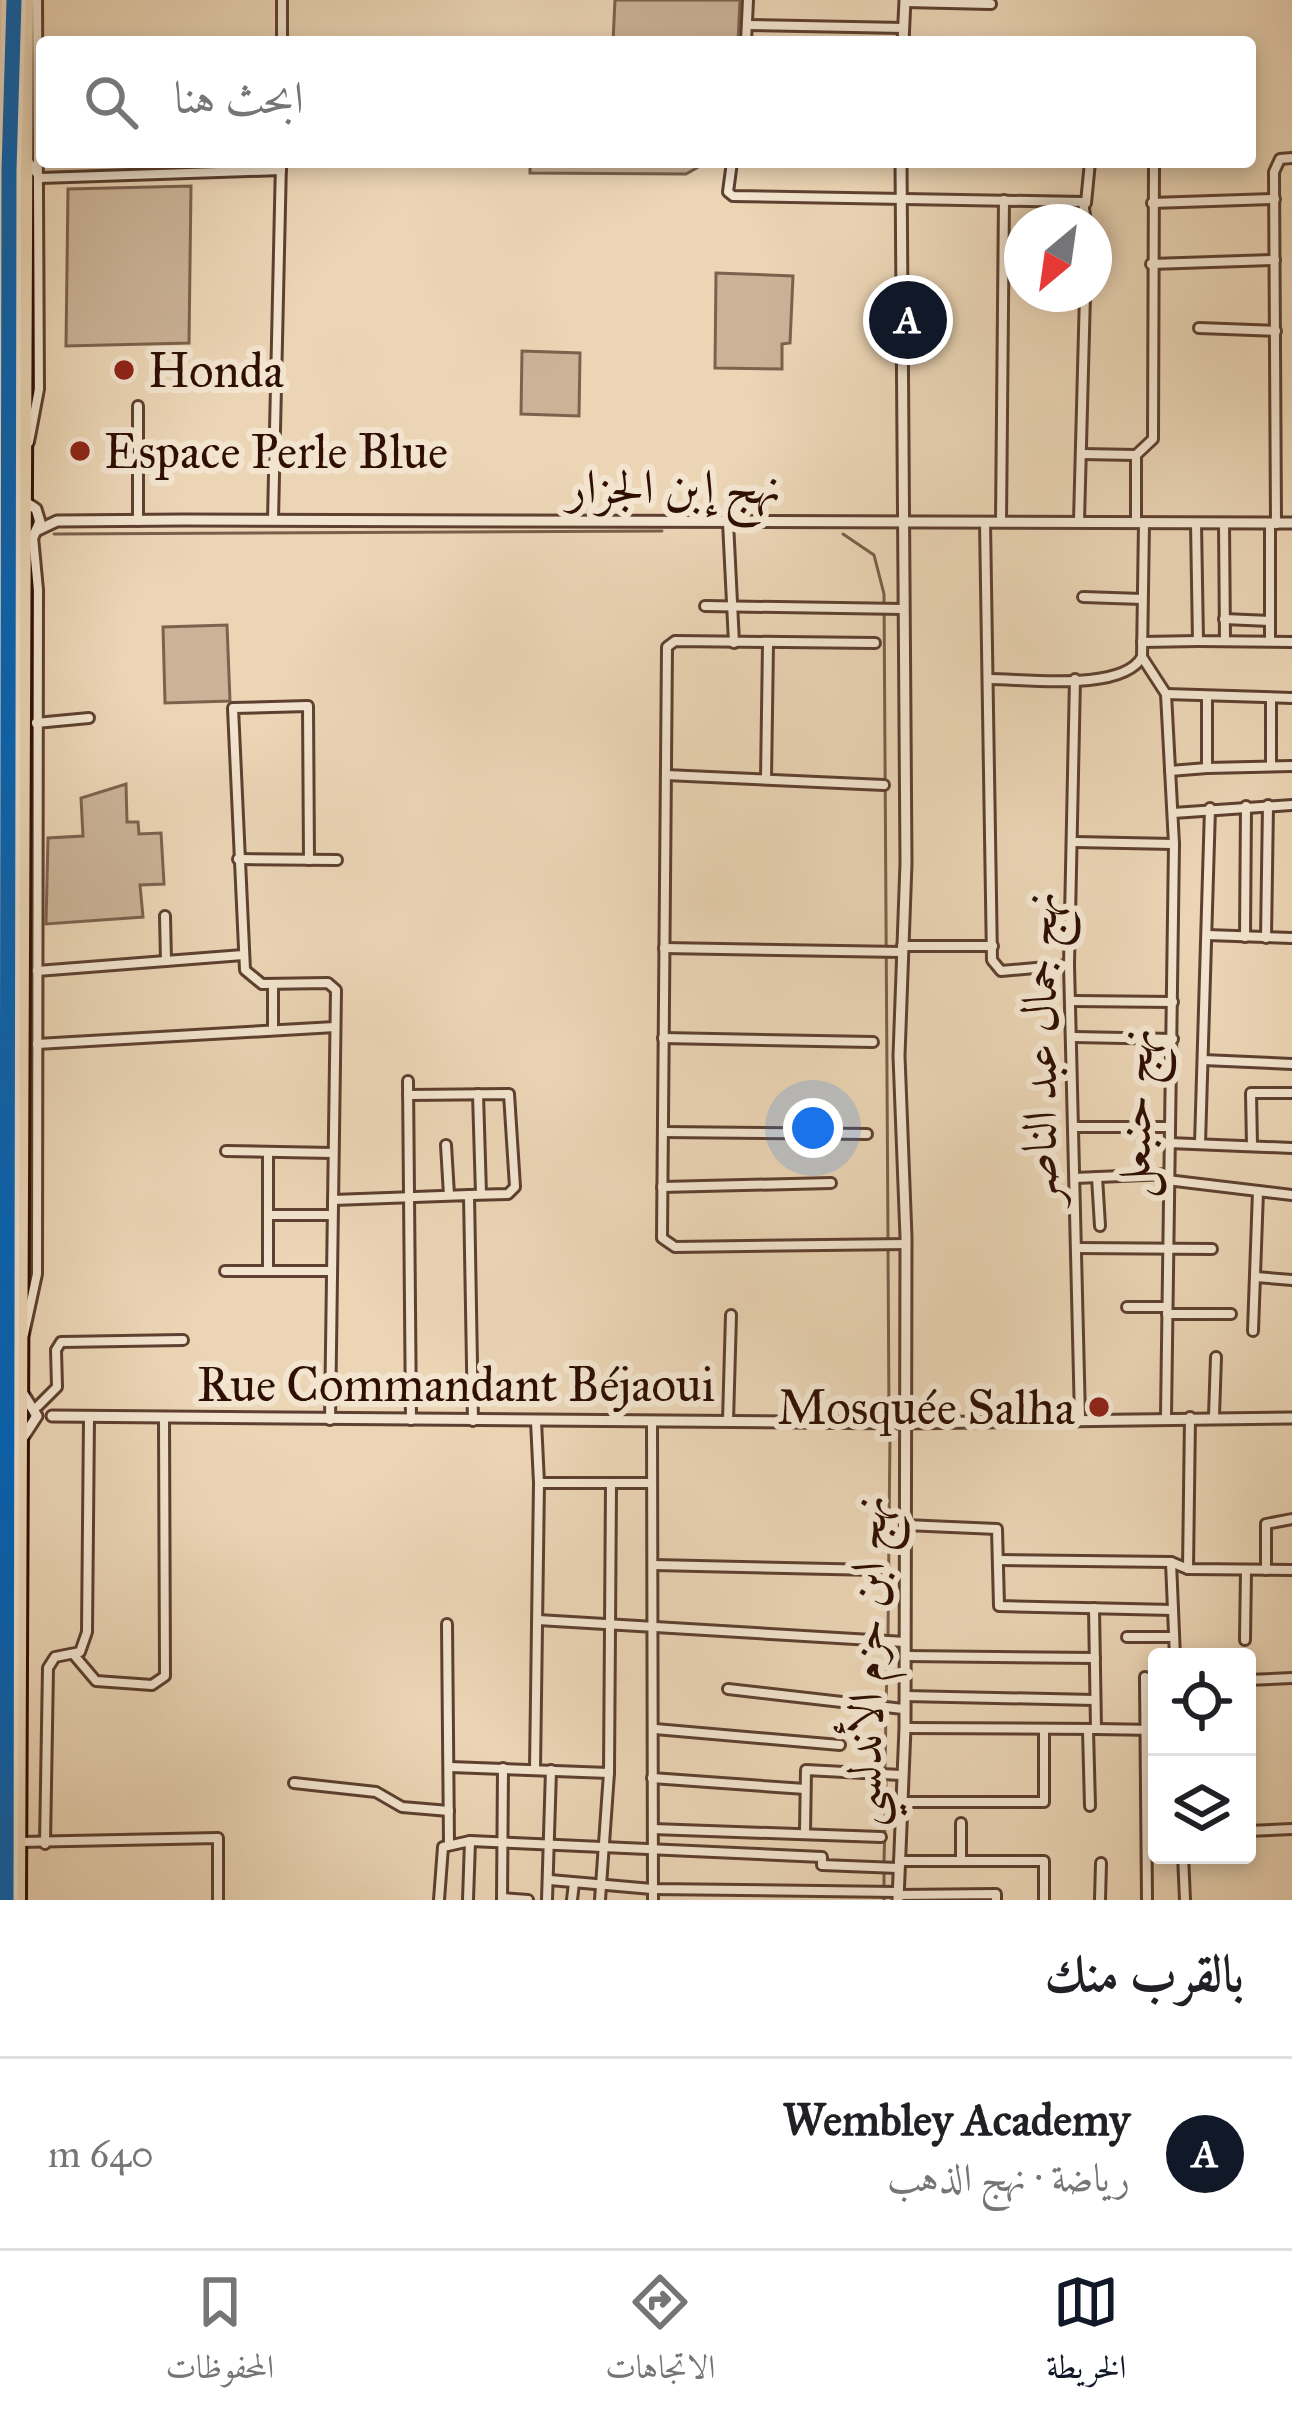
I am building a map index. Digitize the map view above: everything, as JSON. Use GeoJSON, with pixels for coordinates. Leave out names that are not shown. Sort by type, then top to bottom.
{"type":"FeatureCollection","features":[{"type":"Feature","properties":{"kind":"highway"},"geometry":{"type":"LineString","coordinates":[[20,1900],[31,1400],[24,1336],[33,536],[26,449],[25,153],[30,2]]}},
{"type":"Feature","properties":{"kind":"highway"},"geometry":{"type":"LineString","coordinates":[[4,3],[10,436],[5,537],[11,588],[4,1396],[9,1492],[6,1900]]}},
{"type":"Feature","properties":{"kind":"street"},"geometry":{"type":"LineString","coordinates":[[282,0],[282,36]]}},
{"type":"Feature","properties":{"kind":"street"},"geometry":{"type":"LineString","coordinates":[[747,36],[748,0]]}},
{"type":"Feature","properties":{"kind":"street"},"geometry":{"type":"LineString","coordinates":[[903,36],[905,1],[991,4]]}},
{"type":"Feature","properties":{"kind":"street"},"geometry":{"type":"LineString","coordinates":[[30,2],[36,108]]}},
{"type":"Feature","properties":{"kind":"street"},"geometry":{"type":"LineString","coordinates":[[748,25],[904,28]]}},
{"type":"Feature","properties":{"kind":"street"},"geometry":{"type":"LineString","coordinates":[[25,153],[40,178]]}},
{"type":"Feature","properties":{"kind":"street"},"geometry":{"type":"LineString","coordinates":[[1270,641],[1275,165],[1292,158]]}},
{"type":"Feature","properties":{"kind":"street"},"geometry":{"type":"LineString","coordinates":[[26,449],[39,388],[39,168]]}},
{"type":"Feature","properties":{"kind":"street"},"geometry":{"type":"LineString","coordinates":[[40,178],[241,168]]}},
{"type":"Feature","properties":{"kind":"street"},"geometry":{"type":"LineString","coordinates":[[273,520],[281,168]]}},
{"type":"Feature","properties":{"kind":"street"},"geometry":{"type":"LineString","coordinates":[[732,168],[730,194],[1082,202],[1089,168]]}},
{"type":"Feature","properties":{"kind":"street","name":"نهج ابن حزم الأندلسي"},"geometry":{"type":"LineString","coordinates":[[888,1894],[905,1728],[901,168]]}},
{"type":"Feature","properties":{"kind":"street"},"geometry":{"type":"LineString","coordinates":[[1082,454],[1136,455],[1153,439],[1153,168]]}},
{"type":"Feature","properties":{"kind":"street"},"geometry":{"type":"LineString","coordinates":[[1152,203],[1275,199]]}},
{"type":"Feature","properties":{"kind":"street"},"geometry":{"type":"LineString","coordinates":[[1001,522],[1004,200]]}},
{"type":"Feature","properties":{"kind":"street"},"geometry":{"type":"LineString","coordinates":[[1151,264],[1275,260]]}},
{"type":"Feature","properties":{"kind":"street"},"geometry":{"type":"LineString","coordinates":[[1079,521],[1084,312]]}},
{"type":"Feature","properties":{"kind":"street"},"geometry":{"type":"LineString","coordinates":[[1199,328],[1276,331]]}},
{"type":"Feature","properties":{"kind":"street"},"geometry":{"type":"LineString","coordinates":[[0,383],[10,436]]}},
{"type":"Feature","properties":{"kind":"street"},"geometry":{"type":"LineString","coordinates":[[138,406],[138,521]]}},
{"type":"Feature","properties":{"kind":"street"},"geometry":{"type":"LineString","coordinates":[[1136,455],[1142,657],[1166,694],[1292,698]]}},
{"type":"Feature","properties":{"kind":"street"},"geometry":{"type":"LineString","coordinates":[[5,504],[31,505],[57,521],[33,536],[5,537]]}},
{"type":"Feature","properties":{"kind":"street","name":"نهج إبن الجزار"},"geometry":{"type":"LineString","coordinates":[[57,521],[1292,524]]}},
{"type":"Feature","properties":{"kind":"street"},"geometry":{"type":"LineString","coordinates":[[728,522],[734,644]]}},
{"type":"Feature","properties":{"kind":"street"},"geometry":{"type":"LineString","coordinates":[[985,522],[992,960],[1001,971],[1069,965]]}},
{"type":"Feature","properties":{"kind":"street"},"geometry":{"type":"LineString","coordinates":[[1224,523],[1225,641]]}},
{"type":"Feature","properties":{"kind":"street"},"geometry":{"type":"LineString","coordinates":[[1196,524],[1198,640]]}},
{"type":"Feature","properties":{"kind":"street"},"geometry":{"type":"LineString","coordinates":[[24,1336],[37,1274],[38,590],[33,536]]}},
{"type":"Feature","properties":{"kind":"street"},"geometry":{"type":"LineString","coordinates":[[0,632],[11,588]]}},
{"type":"Feature","properties":{"kind":"street"},"geometry":{"type":"LineString","coordinates":[[1082,597],[1142,599]]}},
{"type":"Feature","properties":{"kind":"street"},"geometry":{"type":"LineString","coordinates":[[705,606],[903,609]]}},
{"type":"Feature","properties":{"kind":"street"},"geometry":{"type":"LineString","coordinates":[[1224,619],[1270,621]]}},
{"type":"Feature","properties":{"kind":"street"},"geometry":{"type":"LineString","coordinates":[[875,643],[675,641],[667,647],[662,1238],[675,1247],[906,1244]]}},
{"type":"Feature","properties":{"kind":"street"},"geometry":{"type":"LineString","coordinates":[[1142,641],[1292,642]]}},
{"type":"Feature","properties":{"kind":"street"},"geometry":{"type":"LineString","coordinates":[[766,779],[768,644]]}},
{"type":"Feature","properties":{"kind":"street"},"geometry":{"type":"LineString","coordinates":[[989,679],[1117,679],[1130,674],[1142,657]]}},
{"type":"Feature","properties":{"kind":"street","name":"نهج جمال عبد الناصر"},"geometry":{"type":"LineString","coordinates":[[1075,679],[1069,965],[1080,1418]]}},
{"type":"Feature","properties":{"kind":"street","name":"نهج حنبعل"},"geometry":{"type":"LineString","coordinates":[[1166,694],[1174,844],[1166,1416]]}},
{"type":"Feature","properties":{"kind":"street"},"geometry":{"type":"LineString","coordinates":[[1207,698],[1207,767]]}},
{"type":"Feature","properties":{"kind":"street"},"geometry":{"type":"LineString","coordinates":[[1271,698],[1271,766]]}},
{"type":"Feature","properties":{"kind":"street"},"geometry":{"type":"LineString","coordinates":[[309,860],[308,706],[233,707],[243,955],[253,980],[273,986],[334,986],[330,1421]]}},
{"type":"Feature","properties":{"kind":"street"},"geometry":{"type":"LineString","coordinates":[[36,723],[89,718]]}},
{"type":"Feature","properties":{"kind":"street"},"geometry":{"type":"LineString","coordinates":[[1170,771],[1292,766]]}},
{"type":"Feature","properties":{"kind":"street"},"geometry":{"type":"LineString","coordinates":[[666,775],[884,785]]}},
{"type":"Feature","properties":{"kind":"street"},"geometry":{"type":"LineString","coordinates":[[1173,813],[1292,805]]}},
{"type":"Feature","properties":{"kind":"street"},"geometry":{"type":"LineString","coordinates":[[1245,937],[1246,806]]}},
{"type":"Feature","properties":{"kind":"street"},"geometry":{"type":"LineString","coordinates":[[1266,938],[1268,806]]}},
{"type":"Feature","properties":{"kind":"street"},"geometry":{"type":"LineString","coordinates":[[1200,1144],[1210,808]]}},
{"type":"Feature","properties":{"kind":"street"},"geometry":{"type":"LineString","coordinates":[[1075,842],[1174,844]]}},
{"type":"Feature","properties":{"kind":"street"},"geometry":{"type":"LineString","coordinates":[[238,859],[338,860]]}},
{"type":"Feature","properties":{"kind":"street"},"geometry":{"type":"LineString","coordinates":[[165,916],[166,961]]}},
{"type":"Feature","properties":{"kind":"street"},"geometry":{"type":"LineString","coordinates":[[1207,934],[1292,938]]}},
{"type":"Feature","properties":{"kind":"street"},"geometry":{"type":"LineString","coordinates":[[664,947],[885,951],[993,946]]}},
{"type":"Feature","properties":{"kind":"street"},"geometry":{"type":"LineString","coordinates":[[38,970],[243,955]]}},
{"type":"Feature","properties":{"kind":"street"},"geometry":{"type":"LineString","coordinates":[[273,986],[274,1030]]}},
{"type":"Feature","properties":{"kind":"street"},"geometry":{"type":"LineString","coordinates":[[1073,1001],[1172,1002]]}},
{"type":"Feature","properties":{"kind":"street"},"geometry":{"type":"LineString","coordinates":[[37,1044],[335,1027]]}},
{"type":"Feature","properties":{"kind":"street"},"geometry":{"type":"LineString","coordinates":[[1074,1037],[1173,1039]]}},
{"type":"Feature","properties":{"kind":"street"},"geometry":{"type":"LineString","coordinates":[[664,1038],[873,1042]]}},
{"type":"Feature","properties":{"kind":"street"},"geometry":{"type":"LineString","coordinates":[[1203,1060],[1292,1064]]}},
{"type":"Feature","properties":{"kind":"street"},"geometry":{"type":"LineString","coordinates":[[408,1081],[411,1420]]}},
{"type":"Feature","properties":{"kind":"street"},"geometry":{"type":"LineString","coordinates":[[1252,1146],[1252,1093],[1292,1093]]}},
{"type":"Feature","properties":{"kind":"street"},"geometry":{"type":"LineString","coordinates":[[478,1094],[481,1194]]}},
{"type":"Feature","properties":{"kind":"street"},"geometry":{"type":"LineString","coordinates":[[333,1200],[508,1194],[514,1187],[509,1094],[408,1095]]}},
{"type":"Feature","properties":{"kind":"street"},"geometry":{"type":"LineString","coordinates":[[1074,1127],[1170,1127]]}},
{"type":"Feature","properties":{"kind":"street"},"geometry":{"type":"LineString","coordinates":[[663,1132],[867,1134]]}},
{"type":"Feature","properties":{"kind":"street"},"geometry":{"type":"LineString","coordinates":[[1169,1143],[1292,1148]]}},
{"type":"Feature","properties":{"kind":"street"},"geometry":{"type":"LineString","coordinates":[[446,1145],[449,1195]]}},
{"type":"Feature","properties":{"kind":"street"},"geometry":{"type":"LineString","coordinates":[[226,1151],[333,1153]]}},
{"type":"Feature","properties":{"kind":"street"},"geometry":{"type":"LineString","coordinates":[[268,1152],[268,1271]]}},
{"type":"Feature","properties":{"kind":"street"},"geometry":{"type":"LineString","coordinates":[[1097,1177],[1100,1226]]}},
{"type":"Feature","properties":{"kind":"street"},"geometry":{"type":"LineString","coordinates":[[1075,1178],[1168,1177],[1292,1195]]}},
{"type":"Feature","properties":{"kind":"street"},"geometry":{"type":"LineString","coordinates":[[662,1186],[831,1183]]}},
{"type":"Feature","properties":{"kind":"street"},"geometry":{"type":"LineString","coordinates":[[1253,1331],[1258,1190]]}},
{"type":"Feature","properties":{"kind":"street"},"geometry":{"type":"LineString","coordinates":[[469,1195],[473,1421]]}},
{"type":"Feature","properties":{"kind":"street"},"geometry":{"type":"LineString","coordinates":[[268,1216],[332,1215]]}},
{"type":"Feature","properties":{"kind":"street"},"geometry":{"type":"LineString","coordinates":[[1076,1248],[1212,1249]]}},
{"type":"Feature","properties":{"kind":"street"},"geometry":{"type":"LineString","coordinates":[[225,1271],[331,1271]]}},
{"type":"Feature","properties":{"kind":"street"},"geometry":{"type":"LineString","coordinates":[[1256,1277],[1292,1280]]}},
{"type":"Feature","properties":{"kind":"street"},"geometry":{"type":"LineString","coordinates":[[0,1302],[8,1331]]}},
{"type":"Feature","properties":{"kind":"street"},"geometry":{"type":"LineString","coordinates":[[1127,1307],[1231,1314]]}},
{"type":"Feature","properties":{"kind":"street"},"geometry":{"type":"LineString","coordinates":[[728,1421],[731,1315]]}},
{"type":"Feature","properties":{"kind":"street"},"geometry":{"type":"LineString","coordinates":[[31,1400],[57,1387],[56,1350],[62,1342],[183,1340]]}},
{"type":"Feature","properties":{"kind":"street"},"geometry":{"type":"LineString","coordinates":[[1214,1416],[1216,1357]]}},
{"type":"Feature","properties":{"kind":"street"},"geometry":{"type":"LineString","coordinates":[[4,1396],[31,1400],[52,1416],[27,1434],[4,1434]]}},
{"type":"Feature","properties":{"kind":"street","name":"Rue Commandant Béjaoui"},"geometry":{"type":"LineString","coordinates":[[52,1416],[904,1423],[1166,1416],[1292,1418]]}},
{"type":"Feature","properties":{"kind":"street"},"geometry":{"type":"LineString","coordinates":[[1188,1569],[1190,1416]]}},
{"type":"Feature","properties":{"kind":"street"},"geometry":{"type":"LineString","coordinates":[[45,1844],[48,1668],[55,1657],[74,1655],[85,1646],[87,1632],[89,1418]]}},
{"type":"Feature","properties":{"kind":"street"},"geometry":{"type":"LineString","coordinates":[[74,1655],[96,1681],[152,1685],[165,1676],[164,1419]]}},
{"type":"Feature","properties":{"kind":"street"},"geometry":{"type":"LineString","coordinates":[[652,1420],[656,1623],[652,1900]]}},
{"type":"Feature","properties":{"kind":"street"},"geometry":{"type":"LineString","coordinates":[[535,1769],[536,1421]]}},
{"type":"Feature","properties":{"kind":"street"},"geometry":{"type":"LineString","coordinates":[[539,1483],[652,1483]]}},
{"type":"Feature","properties":{"kind":"street"},"geometry":{"type":"LineString","coordinates":[[600,1900],[610,1773],[611,1485]]}},
{"type":"Feature","properties":{"kind":"street"},"geometry":{"type":"LineString","coordinates":[[0,1545],[9,1492]]}},
{"type":"Feature","properties":{"kind":"street"},"geometry":{"type":"LineString","coordinates":[[1266,1570],[1266,1524],[1292,1519]]}},
{"type":"Feature","properties":{"kind":"street"},"geometry":{"type":"LineString","coordinates":[[905,1525],[997,1528],[999,1606],[1173,1610]]}},
{"type":"Feature","properties":{"kind":"street"},"geometry":{"type":"LineString","coordinates":[[998,1560],[1171,1562],[1188,1569],[1292,1570]]}},
{"type":"Feature","properties":{"kind":"street"},"geometry":{"type":"LineString","coordinates":[[1171,1562],[1175,1648]]}},
{"type":"Feature","properties":{"kind":"street"},"geometry":{"type":"LineString","coordinates":[[654,1565],[876,1570]]}},
{"type":"Feature","properties":{"kind":"street"},"geometry":{"type":"LineString","coordinates":[[1245,1640],[1246,1570]]}},
{"type":"Feature","properties":{"kind":"street"},"geometry":{"type":"LineString","coordinates":[[1090,1806],[1096,1700],[1094,1608]]}},
{"type":"Feature","properties":{"kind":"street"},"geometry":{"type":"LineString","coordinates":[[538,1620],[656,1623],[905,1642]]}},
{"type":"Feature","properties":{"kind":"street"},"geometry":{"type":"LineString","coordinates":[[447,1624],[449,1844]]}},
{"type":"Feature","properties":{"kind":"street"},"geometry":{"type":"LineString","coordinates":[[1127,1636],[1174,1637]]}},
{"type":"Feature","properties":{"kind":"street"},"geometry":{"type":"LineString","coordinates":[[904,1657],[1095,1658]]}},
{"type":"Feature","properties":{"kind":"street"},"geometry":{"type":"LineString","coordinates":[[1145,1677],[1148,1700]]}},
{"type":"Feature","properties":{"kind":"street"},"geometry":{"type":"LineString","coordinates":[[1256,1680],[1292,1678]]}},
{"type":"Feature","properties":{"kind":"street"},"geometry":{"type":"LineString","coordinates":[[728,1689],[903,1709]]}},
{"type":"Feature","properties":{"kind":"street"},"geometry":{"type":"LineString","coordinates":[[905,1696],[1096,1700]]}},
{"type":"Feature","properties":{"kind":"street"},"geometry":{"type":"LineString","coordinates":[[905,1728],[1148,1730]]}},
{"type":"Feature","properties":{"kind":"street"},"geometry":{"type":"LineString","coordinates":[[655,1729],[841,1745]]}},
{"type":"Feature","properties":{"kind":"street"},"geometry":{"type":"LineString","coordinates":[[901,1802],[1044,1802],[1044,1729]]}},
{"type":"Feature","properties":{"kind":"street"},"geometry":{"type":"LineString","coordinates":[[1148,1900],[1151,1756]]}},
{"type":"Feature","properties":{"kind":"street"},"geometry":{"type":"LineString","coordinates":[[450,1767],[610,1773]]}},
{"type":"Feature","properties":{"kind":"street"},"geometry":{"type":"LineString","coordinates":[[503,1768],[502,1899],[528,1900]]}},
{"type":"Feature","properties":{"kind":"street"},"geometry":{"type":"LineString","coordinates":[[806,1832],[806,1769],[902,1775]]}},
{"type":"Feature","properties":{"kind":"street"},"geometry":{"type":"LineString","coordinates":[[548,1900],[551,1770]]}},
{"type":"Feature","properties":{"kind":"street"},"geometry":{"type":"LineString","coordinates":[[652,1778],[805,1789]]}},
{"type":"Feature","properties":{"kind":"street"},"geometry":{"type":"LineString","coordinates":[[294,1784],[376,1792],[402,1807],[449,1811]]}},
{"type":"Feature","properties":{"kind":"street"},"geometry":{"type":"LineString","coordinates":[[961,1823],[961,1861]]}},
{"type":"Feature","properties":{"kind":"street"},"geometry":{"type":"LineString","coordinates":[[653,1828],[881,1837]]}},
{"type":"Feature","properties":{"kind":"street"},"geometry":{"type":"LineString","coordinates":[[1256,1831],[1292,1829]]}},
{"type":"Feature","properties":{"kind":"street"},"geometry":{"type":"LineString","coordinates":[[20,1842],[218,1838],[218,1900]]}},
{"type":"Feature","properties":{"kind":"street"},"geometry":{"type":"LineString","coordinates":[[468,1900],[470,1841]]}},
{"type":"Feature","properties":{"kind":"street"},"geometry":{"type":"LineString","coordinates":[[439,1900],[439,1855],[449,1844],[470,1841],[822,1857],[822,1864],[1044,1862],[1044,1900]]}},
{"type":"Feature","properties":{"kind":"street"},"geometry":{"type":"LineString","coordinates":[[1100,1900],[1101,1863]]}},
{"type":"Feature","properties":{"kind":"street"},"geometry":{"type":"LineString","coordinates":[[1183,1864],[1185,1900]]}},
{"type":"Feature","properties":{"kind":"street"},"geometry":{"type":"LineString","coordinates":[[550,1880],[652,1888],[996,1894],[996,1900]]}},
{"type":"Feature","properties":{"kind":"street"},"geometry":{"type":"LineString","coordinates":[[572,1900],[574,1883]]}},
{"type":"Feature","properties":{"kind":"shaded area"},"geometry":{"type":"Polygon","coordinates":[[[615,0],[740,0],[738,36],[613,36],[615,0]]]}},
{"type":"Feature","properties":{"kind":"shaded area"},"geometry":{"type":"Polygon","coordinates":[[[530,168],[696,168],[686,174],[530,173],[530,168]]]}},
{"type":"Feature","properties":{"kind":"shaded area"},"geometry":{"type":"Polygon","coordinates":[[[191,186],[189,343],[66,346],[68,189],[191,186]]]}},
{"type":"Feature","properties":{"kind":"shaded area"},"geometry":{"type":"Polygon","coordinates":[[[716,273],[793,276],[790,343],[782,344],[782,369],[715,368],[716,273]]]}},
{"type":"Feature","properties":{"kind":"shaded area"},"geometry":{"type":"Polygon","coordinates":[[[522,351],[580,353],[579,416],[521,414],[522,351]]]}},
{"type":"Feature","properties":{"kind":"shaded area"},"geometry":{"type":"Polygon","coordinates":[[[227,625],[230,701],[165,703],[163,627],[227,625]]]}},
{"type":"Feature","properties":{"kind":"shaded area"},"geometry":{"type":"Polygon","coordinates":[[[126,784],[127,822],[138,822],[139,834],[161,833],[164,884],[140,885],[143,917],[46,924],[48,838],[83,836],[81,798],[126,784]]]}},
{"type":"Feature","properties":{"kind":"waterway"},"geometry":{"type":"LineString","coordinates":[[54,534],[662,531]]}},
{"type":"Feature","properties":{"kind":"waterway"},"geometry":{"type":"LineString","coordinates":[[843,534],[874,555],[884,594],[888,1239]]}},
{"type":"Feature","properties":{"kind":"waterway"},"geometry":{"type":"LineString","coordinates":[[888,1248],[889,1414]]}},
{"type":"Feature","properties":{"kind":"waterway"},"geometry":{"type":"LineString","coordinates":[[888,1636],[890,1434]]}},
{"type":"Feature","properties":{"kind":"waterway"},"geometry":{"type":"LineString","coordinates":[[886,1702],[888,1646]]}},
{"type":"Feature","properties":{"kind":"waterway"},"geometry":{"type":"LineString","coordinates":[[885,1768],[886,1712]]}},
{"type":"Feature","properties":{"kind":"waterway"},"geometry":{"type":"LineString","coordinates":[[884,1862],[886,1782]]}},
{"type":"Feature","properties":{"kind":"waterway"},"geometry":{"type":"LineString","coordinates":[[884,1872],[884,1900]]}},
{"type":"Feature","properties":{"kind":"transit line"},"geometry":{"type":"LineString","coordinates":[[6,1900],[9,170],[14,0]]}},
{"type":"Feature","properties":{"kind":"place","name":"Wembley Academy"},"geometry":{"type":"Point","coordinates":[908,320]}},
{"type":"Feature","properties":{"kind":"place","name":"Honda"},"geometry":{"type":"Point","coordinates":[124,370]}},
{"type":"Feature","properties":{"kind":"place","name":"Espace Perle Blue"},"geometry":{"type":"Point","coordinates":[80,451]}},
{"type":"Feature","properties":{"kind":"place","name":"Mosquée Salha"},"geometry":{"type":"Point","coordinates":[1099,1407]}}]}
